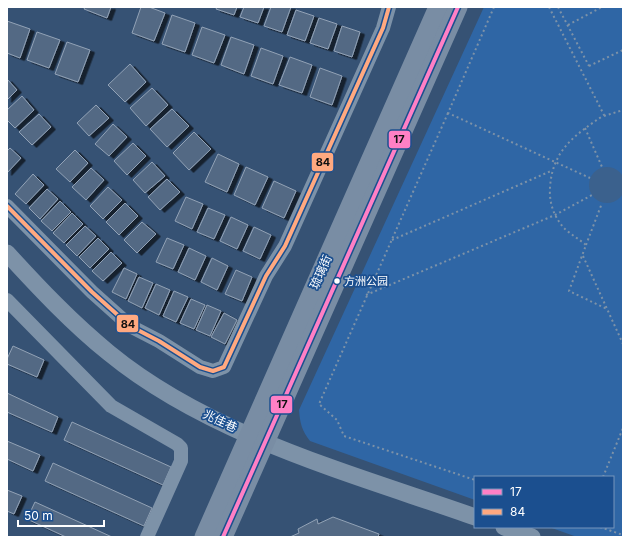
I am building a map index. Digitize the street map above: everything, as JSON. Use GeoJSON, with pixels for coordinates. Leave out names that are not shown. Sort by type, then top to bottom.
{"type":"FeatureCollection","features":[{"type":"Feature","properties":{"kind":"main road","name":"琉璃街"},"geometry":{"type":"LineString","coordinates":[[223,537],[258,438],[438,7]]}},
{"type":"Feature","properties":{"kind":"main road","name":"琉璃街"},"geometry":{"type":"LineString","coordinates":[[204,537],[258,438],[458,7]]}},
{"type":"Feature","properties":{"kind":"street"},"geometry":{"type":"LineString","coordinates":[[7,206],[86,287],[130,326],[159,341],[200,367],[213,371],[224,367],[266,276],[285,246],[383,28],[389,7]]}},
{"type":"Feature","properties":{"kind":"street","name":"兆佳巷"},"geometry":{"type":"LineString","coordinates":[[7,253],[80,328],[109,353],[134,372],[196,409],[258,438],[474,517]]}},
{"type":"Feature","properties":{"kind":"street"},"geometry":{"type":"LineString","coordinates":[[7,300],[111,406],[177,444],[181,448],[181,461],[147,537]]}},
{"type":"Feature","properties":{"kind":"street"},"geometry":{"type":"LineString","coordinates":[[507,528],[532,537]]}},
{"type":"Feature","properties":{"kind":"path"},"geometry":{"type":"LineString","coordinates":[[474,480],[344,436],[337,420],[319,404],[494,7]]}},
{"type":"Feature","properties":{"kind":"path"},"geometry":{"type":"LineString","coordinates":[[549,7],[603,116]]}},
{"type":"Feature","properties":{"kind":"path"},"geometry":{"type":"LineString","coordinates":[[558,7],[589,66],[623,50]]}},
{"type":"Feature","properties":{"kind":"path"},"geometry":{"type":"LineString","coordinates":[[567,25],[602,7]]}},
{"type":"Feature","properties":{"kind":"path"},"geometry":{"type":"LineString","coordinates":[[586,245],[564,228],[555,215],[549,201],[552,171],[555,161],[567,144],[585,128],[603,116],[623,110]]}},
{"type":"Feature","properties":{"kind":"path"},"geometry":{"type":"LineString","coordinates":[[448,113],[590,178]]}},
{"type":"Feature","properties":{"kind":"path"},"geometry":{"type":"LineString","coordinates":[[585,128],[602,168]]}},
{"type":"Feature","properties":{"kind":"path"},"geometry":{"type":"LineString","coordinates":[[391,241],[552,171]]}},
{"type":"Feature","properties":{"kind":"path"},"geometry":{"type":"LineString","coordinates":[[366,295],[555,215],[592,195]]}},
{"type":"Feature","properties":{"kind":"path"},"geometry":{"type":"LineString","coordinates":[[602,203],[570,291],[607,309]]}},
{"type":"Feature","properties":{"kind":"path"},"geometry":{"type":"LineString","coordinates":[[583,256],[623,344]]}},
{"type":"Feature","properties":{"kind":"path"},"geometry":{"type":"LineString","coordinates":[[603,476],[623,428]]}},
{"type":"Feature","properties":{"kind":"path"},"geometry":{"type":"LineString","coordinates":[[603,528],[623,535]]}},
{"type":"Feature","properties":{"kind":"shaded area","name":"方洲公园"},"geometry":{"type":"Polygon","coordinates":[[[484,7],[623,7],[623,537],[577,537],[552,528],[614,528],[614,476],[474,476],[474,500],[310,441],[303,430],[299,410],[484,7]]]}},
{"type":"Feature","properties":{"kind":"shaded area"},"geometry":{"type":"Polygon","coordinates":[[[610,167],[620,172],[624,178],[624,192],[620,198],[614,202],[604,203],[594,198],[590,192],[589,182],[594,172],[600,168],[610,167]]]}},
{"type":"Feature","properties":{"kind":"building"},"geometry":{"type":"Polygon","coordinates":[[[85,7],[111,7],[107,18],[84,9],[85,7]]]}},
{"type":"Feature","properties":{"kind":"building"},"geometry":{"type":"Polygon","coordinates":[[[141,7],[149,7],[165,13],[154,41],[132,33],[141,7]]]}},
{"type":"Feature","properties":{"kind":"building"},"geometry":{"type":"Polygon","coordinates":[[[217,7],[237,7],[234,15],[216,9],[217,7]]]}},
{"type":"Feature","properties":{"kind":"building"},"geometry":{"type":"Polygon","coordinates":[[[244,7],[264,7],[258,23],[240,17],[244,7]]]}},
{"type":"Feature","properties":{"kind":"building"},"geometry":{"type":"Polygon","coordinates":[[[271,7],[291,7],[282,32],[264,26],[271,7]]]}},
{"type":"Feature","properties":{"kind":"building"},"geometry":{"type":"Polygon","coordinates":[[[296,10],[314,16],[305,41],[287,35],[296,10]]]}},
{"type":"Feature","properties":{"kind":"building"},"geometry":{"type":"Polygon","coordinates":[[[172,15],[195,23],[185,52],[162,44],[172,15]]]}},
{"type":"Feature","properties":{"kind":"building"},"geometry":{"type":"Polygon","coordinates":[[[319,18],[337,24],[328,49],[310,43],[319,18]]]}},
{"type":"Feature","properties":{"kind":"building"},"geometry":{"type":"Polygon","coordinates":[[[7,21],[30,29],[20,58],[7,53],[7,21]]]}},
{"type":"Feature","properties":{"kind":"building"},"geometry":{"type":"Polygon","coordinates":[[[342,26],[360,32],[352,57],[334,51],[342,26]]]}},
{"type":"Feature","properties":{"kind":"building"},"geometry":{"type":"Polygon","coordinates":[[[202,27],[225,35],[214,63],[192,55],[202,27]]]}},
{"type":"Feature","properties":{"kind":"building"},"geometry":{"type":"Polygon","coordinates":[[[37,32],[60,40],[49,68],[27,60],[37,32]]]}},
{"type":"Feature","properties":{"kind":"building"},"geometry":{"type":"Polygon","coordinates":[[[231,37],[254,45],[244,74],[221,65],[231,37]]]}},
{"type":"Feature","properties":{"kind":"building"},"geometry":{"type":"Polygon","coordinates":[[[67,42],[90,50],[78,82],[55,74],[67,42]]]}},
{"type":"Feature","properties":{"kind":"building"},"geometry":{"type":"Polygon","coordinates":[[[261,48],[283,56],[273,84],[251,76],[261,48]]]}},
{"type":"Feature","properties":{"kind":"building"},"geometry":{"type":"Polygon","coordinates":[[[290,57],[312,65],[302,93],[279,85],[290,57]]]}},
{"type":"Feature","properties":{"kind":"building"},"geometry":{"type":"Polygon","coordinates":[[[130,64],[146,82],[125,102],[108,85],[130,64]]]}},
{"type":"Feature","properties":{"kind":"building"},"geometry":{"type":"Polygon","coordinates":[[[320,68],[342,76],[332,105],[310,97],[320,68]]]}},
{"type":"Feature","properties":{"kind":"building"},"geometry":{"type":"Polygon","coordinates":[[[7,79],[17,90],[7,100],[7,79]]]}},
{"type":"Feature","properties":{"kind":"building"},"geometry":{"type":"Polygon","coordinates":[[[152,88],[168,105],[146,126],[130,108],[152,88]]]}},
{"type":"Feature","properties":{"kind":"building"},"geometry":{"type":"Polygon","coordinates":[[[22,96],[34,110],[15,128],[7,120],[7,110],[22,96]]]}},
{"type":"Feature","properties":{"kind":"building"},"geometry":{"type":"Polygon","coordinates":[[[96,105],[109,118],[89,136],[77,123],[96,105]]]}},
{"type":"Feature","properties":{"kind":"building"},"geometry":{"type":"Polygon","coordinates":[[[172,109],[189,126],[167,147],[150,129],[172,109]]]}},
{"type":"Feature","properties":{"kind":"building"},"geometry":{"type":"Polygon","coordinates":[[[39,114],[51,127],[32,145],[19,132],[39,114]]]}},
{"type":"Feature","properties":{"kind":"building"},"geometry":{"type":"Polygon","coordinates":[[[113,124],[127,137],[109,156],[95,144],[113,124]]]}},
{"type":"Feature","properties":{"kind":"building"},"geometry":{"type":"Polygon","coordinates":[[[194,132],[211,149],[189,170],[173,153],[194,132]]]}},
{"type":"Feature","properties":{"kind":"building"},"geometry":{"type":"Polygon","coordinates":[[[133,143],[146,156],[127,175],[114,161],[133,143]]]}},
{"type":"Feature","properties":{"kind":"building"},"geometry":{"type":"Polygon","coordinates":[[[10,148],[21,158],[7,173],[7,151],[10,148]]]}},
{"type":"Feature","properties":{"kind":"building"},"geometry":{"type":"Polygon","coordinates":[[[75,150],[88,163],[70,182],[56,169],[75,150]]]}},
{"type":"Feature","properties":{"kind":"building"},"geometry":{"type":"Polygon","coordinates":[[[218,154],[239,164],[227,192],[205,182],[218,154]]]}},
{"type":"Feature","properties":{"kind":"building"},"geometry":{"type":"Polygon","coordinates":[[[152,162],[165,176],[145,193],[133,180],[152,162]]]}},
{"type":"Feature","properties":{"kind":"building"},"geometry":{"type":"Polygon","coordinates":[[[246,167],[268,177],[255,205],[234,195],[246,167]]]}},
{"type":"Feature","properties":{"kind":"building"},"geometry":{"type":"Polygon","coordinates":[[[91,168],[104,180],[86,200],[72,187],[91,168]]]}},
{"type":"Feature","properties":{"kind":"building"},"geometry":{"type":"Polygon","coordinates":[[[33,174],[44,185],[26,204],[15,194],[33,174]]]}},
{"type":"Feature","properties":{"kind":"building"},"geometry":{"type":"Polygon","coordinates":[[[167,179],[180,192],[160,210],[148,197],[167,179]]]}},
{"type":"Feature","properties":{"kind":"building"},"geometry":{"type":"Polygon","coordinates":[[[274,181],[296,191],[284,218],[262,208],[274,181]]]}},
{"type":"Feature","properties":{"kind":"building"},"geometry":{"type":"Polygon","coordinates":[[[108,187],[122,200],[103,219],[90,206],[108,187]]]}},
{"type":"Feature","properties":{"kind":"building"},"geometry":{"type":"Polygon","coordinates":[[[47,189],[58,199],[40,219],[29,208],[47,189]]]}},
{"type":"Feature","properties":{"kind":"building"},"geometry":{"type":"Polygon","coordinates":[[[186,197],[203,204],[192,229],[175,221],[186,197]]]}},
{"type":"Feature","properties":{"kind":"building"},"geometry":{"type":"Polygon","coordinates":[[[60,201],[71,212],[52,231],[41,221],[60,201]]]}},
{"type":"Feature","properties":{"kind":"building"},"geometry":{"type":"Polygon","coordinates":[[[125,203],[138,216],[119,235],[106,222],[125,203]]]}},
{"type":"Feature","properties":{"kind":"building"},"geometry":{"type":"Polygon","coordinates":[[[208,208],[225,215],[214,239],[197,232],[208,208]]]}},
{"type":"Feature","properties":{"kind":"building"},"geometry":{"type":"Polygon","coordinates":[[[72,213],[83,224],[64,243],[53,233],[72,213]]]}},
{"type":"Feature","properties":{"kind":"building"},"geometry":{"type":"Polygon","coordinates":[[[231,217],[248,225],[237,249],[220,241],[231,217]]]}},
{"type":"Feature","properties":{"kind":"building"},"geometry":{"type":"Polygon","coordinates":[[[142,222],[156,234],[137,253],[124,240],[142,222]]]}},
{"type":"Feature","properties":{"kind":"building"},"geometry":{"type":"Polygon","coordinates":[[[85,226],[96,236],[77,256],[66,245],[85,226]]]}},
{"type":"Feature","properties":{"kind":"building"},"geometry":{"type":"Polygon","coordinates":[[[254,227],[271,235],[260,259],[243,251],[254,227]]]}},
{"type":"Feature","properties":{"kind":"building"},"geometry":{"type":"Polygon","coordinates":[[[98,238],[109,249],[90,268],[79,257],[98,238]]]}},
{"type":"Feature","properties":{"kind":"building"},"geometry":{"type":"Polygon","coordinates":[[[167,238],[184,245],[173,269],[156,262],[167,238]]]}},
{"type":"Feature","properties":{"kind":"building"},"geometry":{"type":"Polygon","coordinates":[[[189,248],[206,256],[195,280],[178,272],[189,248]]]}},
{"type":"Feature","properties":{"kind":"building"},"geometry":{"type":"Polygon","coordinates":[[[111,252],[122,263],[103,281],[92,271],[111,252]]]}},
{"type":"Feature","properties":{"kind":"building"},"geometry":{"type":"Polygon","coordinates":[[[212,258],[228,266],[217,290],[201,282],[212,258]]]}},
{"type":"Feature","properties":{"kind":"building"},"geometry":{"type":"Polygon","coordinates":[[[124,268],[137,274],[126,299],[112,292],[124,268]]]}},
{"type":"Feature","properties":{"kind":"building"},"geometry":{"type":"Polygon","coordinates":[[[236,270],[252,277],[242,301],[225,294],[236,270]]]}},
{"type":"Feature","properties":{"kind":"building"},"geometry":{"type":"Polygon","coordinates":[[[139,277],[153,283],[142,308],[128,301],[139,277]]]}},
{"type":"Feature","properties":{"kind":"building"},"geometry":{"type":"Polygon","coordinates":[[[156,284],[170,290],[159,315],[145,308],[156,284]]]}},
{"type":"Feature","properties":{"kind":"building"},"geometry":{"type":"Polygon","coordinates":[[[174,291],[188,297],[176,322],[163,316],[174,291]]]}},
{"type":"Feature","properties":{"kind":"building"},"geometry":{"type":"Polygon","coordinates":[[[191,299],[205,305],[194,329],[180,323],[191,299]]]}},
{"type":"Feature","properties":{"kind":"building"},"geometry":{"type":"Polygon","coordinates":[[[207,305],[221,311],[210,336],[196,330],[207,305]]]}},
{"type":"Feature","properties":{"kind":"building"},"geometry":{"type":"Polygon","coordinates":[[[224,313],[237,320],[225,344],[211,337],[224,313]]]}},
{"type":"Feature","properties":{"kind":"building"},"geometry":{"type":"Polygon","coordinates":[[[13,346],[44,360],[37,377],[7,364],[7,359],[13,346]]]}},
{"type":"Feature","properties":{"kind":"building"},"geometry":{"type":"Polygon","coordinates":[[[7,393],[58,417],[52,432],[7,412],[7,393]]]}},
{"type":"Feature","properties":{"kind":"building"},"geometry":{"type":"Polygon","coordinates":[[[72,422],[171,467],[163,485],[64,440],[72,422]]]}},
{"type":"Feature","properties":{"kind":"building"},"geometry":{"type":"Polygon","coordinates":[[[7,441],[40,455],[33,471],[7,459],[7,441]]]}},
{"type":"Feature","properties":{"kind":"building"},"geometry":{"type":"Polygon","coordinates":[[[53,463],[152,508],[144,526],[45,481],[53,463]]]}},
{"type":"Feature","properties":{"kind":"building"},"geometry":{"type":"Polygon","coordinates":[[[7,490],[22,496],[14,514],[7,511],[7,490]]]}},
{"type":"Feature","properties":{"kind":"building"},"geometry":{"type":"Polygon","coordinates":[[[35,502],[112,537],[66,537],[27,519],[35,502]]]}},
{"type":"Feature","properties":{"kind":"building"},"geometry":{"type":"Polygon","coordinates":[[[333,517],[379,534],[378,537],[290,537],[299,533],[298,529],[317,519],[318,524],[333,517]]]}},
{"type":"Feature","properties":{"kind":"transit line","name":"84"},"geometry":{"type":"LineString","coordinates":[[7,206],[92,292],[130,326],[159,341],[200,367],[213,371],[224,367],[266,276],[285,246],[383,28],[389,7]]}},
{"type":"Feature","properties":{"kind":"transit line","name":"17"},"geometry":{"type":"LineString","coordinates":[[223,537],[458,7]]}},
{"type":"Feature","properties":{"kind":"place","name":"方洲公园"},"geometry":{"type":"Point","coordinates":[337,281]}}]}
